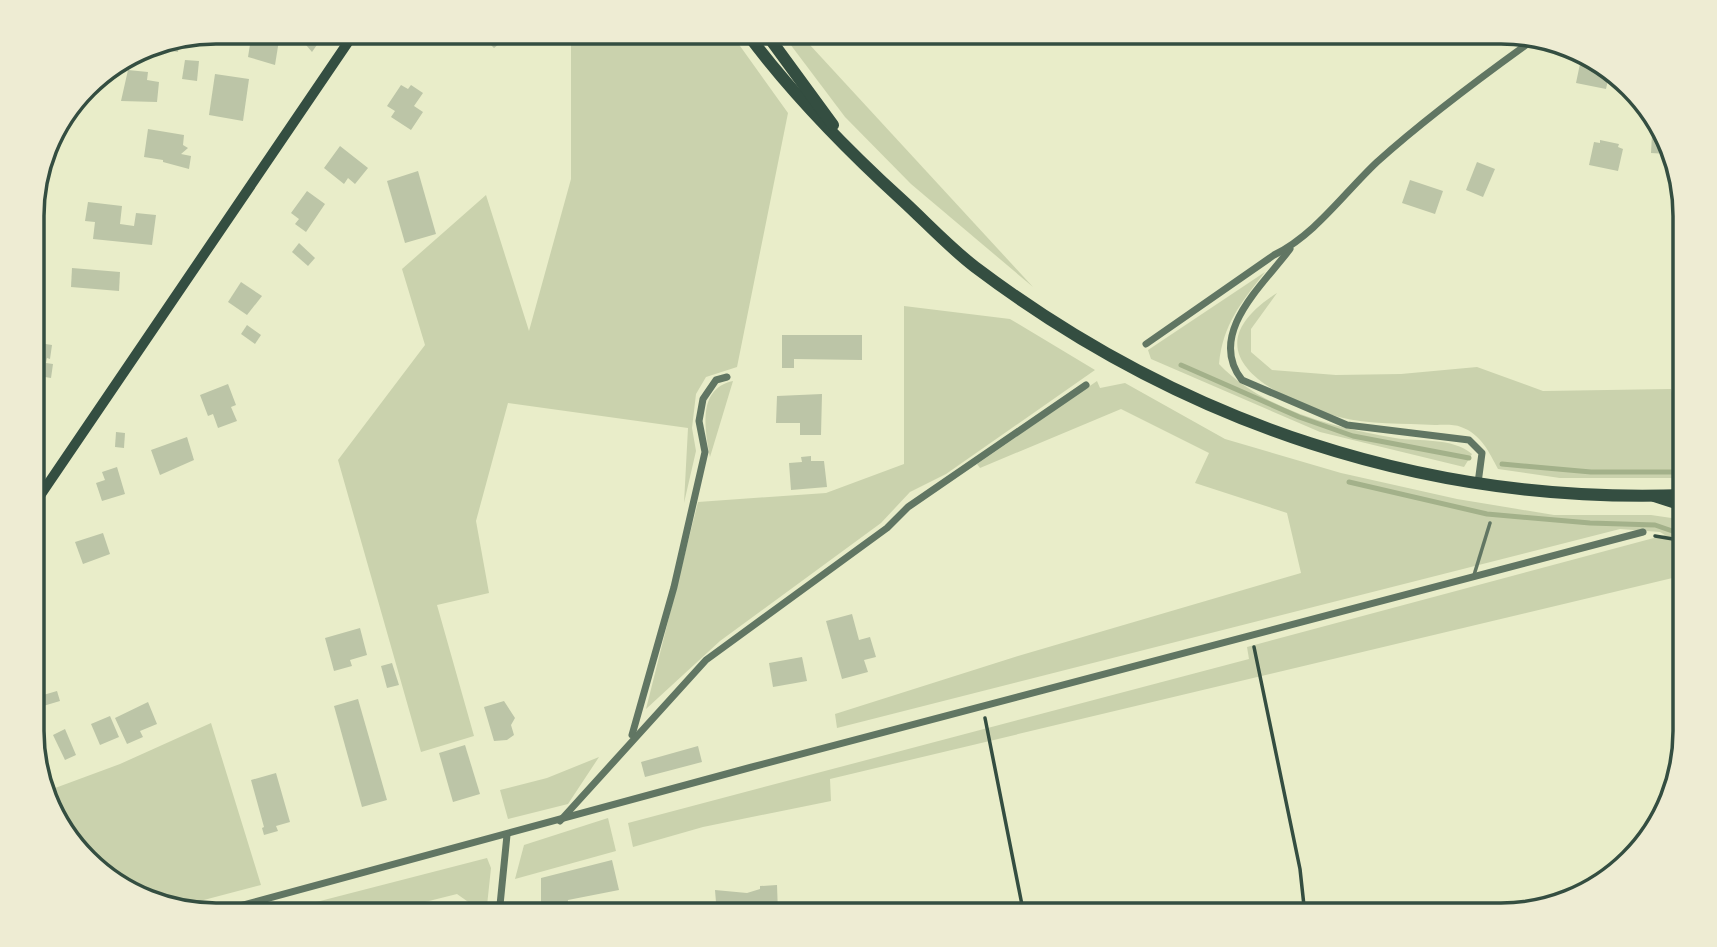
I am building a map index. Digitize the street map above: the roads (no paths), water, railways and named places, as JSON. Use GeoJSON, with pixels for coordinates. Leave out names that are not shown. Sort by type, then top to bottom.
{"type":"FeatureCollection","features":[{"type":"Feature","properties":{"kind":"main road"},"geometry":{"type":"LineString","coordinates":[[44,490],[347,44]]}},
{"type":"Feature","properties":{"kind":"main road"},"geometry":{"type":"LineString","coordinates":[[755,44],[793,94],[858,160],[974,266],[1107,356],[1188,397],[1271,432],[1354,458],[1539,493],[1673,496]]}},
{"type":"Feature","properties":{"kind":"main road"},"geometry":{"type":"LineString","coordinates":[[774,44],[858,160]]}},
{"type":"Feature","properties":{"kind":"main road"},"geometry":{"type":"LineString","coordinates":[[1654,497],[1673,504]]}},
{"type":"Feature","properties":{"kind":"street"},"geometry":{"type":"LineString","coordinates":[[1478,483],[1482,453],[1469,440],[1347,425],[1242,380],[1233,368],[1228,353],[1235,322],[1293,246],[1377,162],[1436,113],[1526,45]]}},
{"type":"Feature","properties":{"kind":"street"},"geometry":{"type":"LineString","coordinates":[[1146,344],[1274,255],[1293,246]]}},
{"type":"Feature","properties":{"kind":"street"},"geometry":{"type":"LineString","coordinates":[[631,739],[674,587],[705,452],[699,421],[703,399],[716,380],[727,377]]}},
{"type":"Feature","properties":{"kind":"street"},"geometry":{"type":"LineString","coordinates":[[559,821],[631,739],[706,660],[887,528],[908,507],[1086,385]]}},
{"type":"Feature","properties":{"kind":"street"},"geometry":{"type":"LineString","coordinates":[[251,903],[982,706],[1643,532]]}},
{"type":"Feature","properties":{"kind":"street"},"geometry":{"type":"LineString","coordinates":[[500,903],[507,835]]}},
{"type":"Feature","properties":{"kind":"lane"},"geometry":{"type":"LineString","coordinates":[[1473,578],[1490,523]]}},
{"type":"Feature","properties":{"kind":"waterway"},"geometry":{"type":"LineString","coordinates":[[1181,365],[1299,417],[1353,436],[1469,458]]}},
{"type":"Feature","properties":{"kind":"waterway"},"geometry":{"type":"LineString","coordinates":[[1502,464],[1591,472],[1673,472]]}},
{"type":"Feature","properties":{"kind":"waterway"},"geometry":{"type":"LineString","coordinates":[[1349,482],[1487,514],[1590,523],[1655,525],[1673,531]]}}]}
